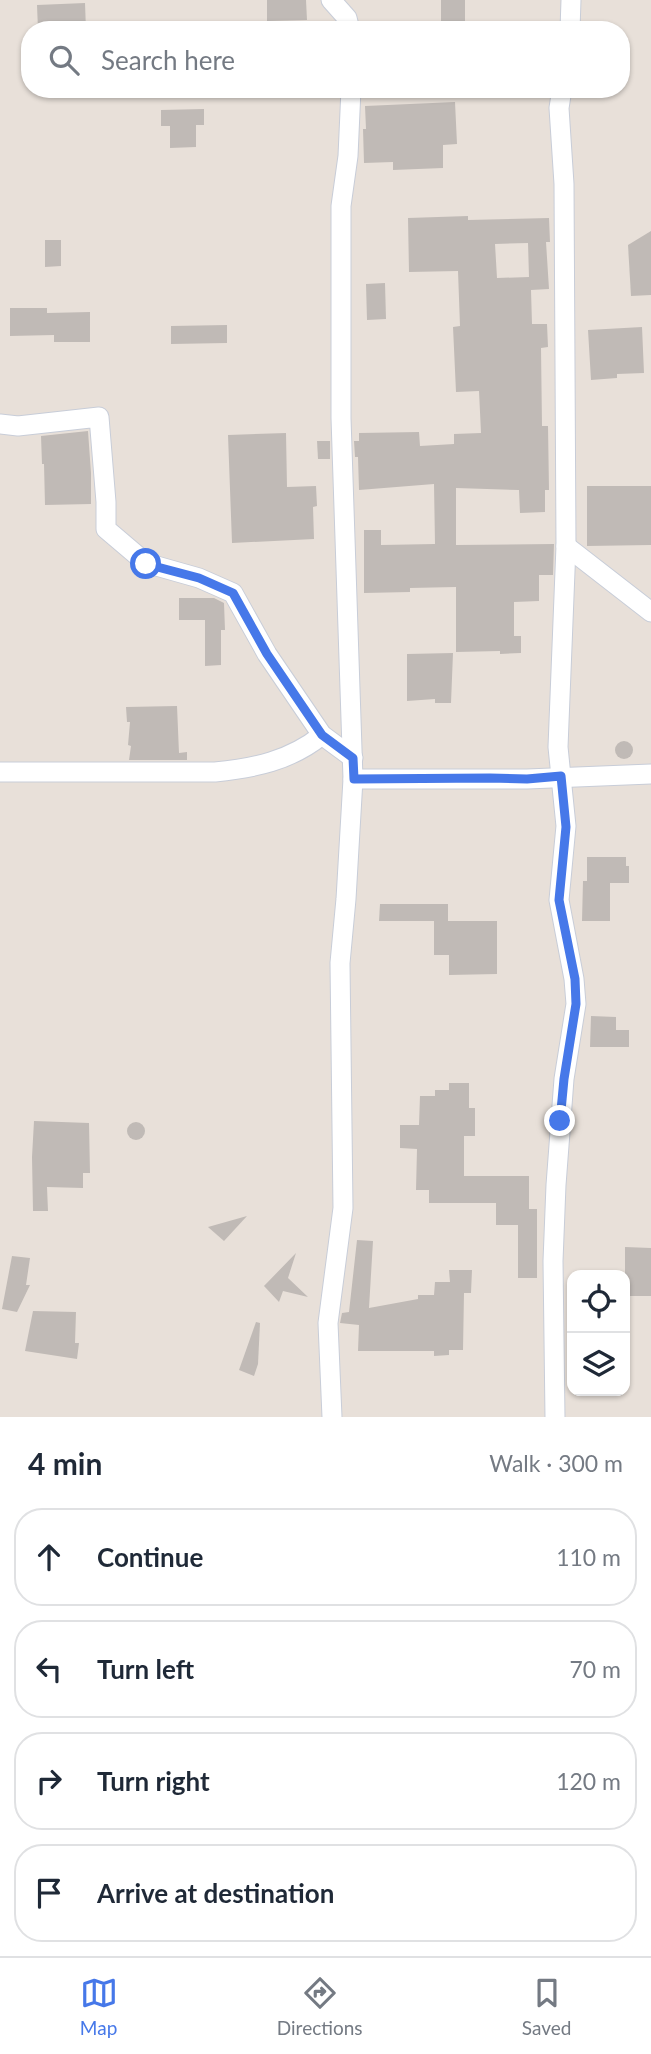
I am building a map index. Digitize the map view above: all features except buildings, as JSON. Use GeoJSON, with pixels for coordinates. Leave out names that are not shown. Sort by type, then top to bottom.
{"type":"FeatureCollection","features":[{"type":"Feature","properties":{"kind":"street"},"geometry":{"type":"LineString","coordinates":[[331,0],[348,21]]}},
{"type":"Feature","properties":{"kind":"street"},"geometry":{"type":"LineString","coordinates":[[570,21],[571,0]]}},
{"type":"Feature","properties":{"kind":"street"},"geometry":{"type":"LineString","coordinates":[[332,1417],[328,1323],[343,1208],[340,963],[354,779],[341,418],[341,206],[348,156],[351,98]]}},
{"type":"Feature","properties":{"kind":"street"},"geometry":{"type":"LineString","coordinates":[[555,1417],[552,1261],[564,1079],[576,1004],[575,979],[559,900],[566,827],[558,747],[566,547],[565,184],[561,98]]}},
{"type":"Feature","properties":{"kind":"street"},"geometry":{"type":"LineString","coordinates":[[0,424],[18,426],[99,417],[106,529],[146,564],[199,578],[233,593],[267,654],[322,735],[353,758]]}},
{"type":"Feature","properties":{"kind":"street"},"geometry":{"type":"LineString","coordinates":[[566,547],[651,612]]}},
{"type":"Feature","properties":{"kind":"street"},"geometry":{"type":"LineString","coordinates":[[0,772],[238,770],[285,758],[306,748],[322,735]]}},
{"type":"Feature","properties":{"kind":"street"},"geometry":{"type":"LineString","coordinates":[[354,779],[527,779],[651,774]]}},
{"type":"Feature","properties":{"kind":"route"},"geometry":{"type":"LineString","coordinates":[[146,564],[199,578],[233,593],[267,654],[322,735],[353,758],[354,779],[527,779],[561,776],[566,827],[559,900],[575,979],[576,1004],[560,1121]]}}]}
